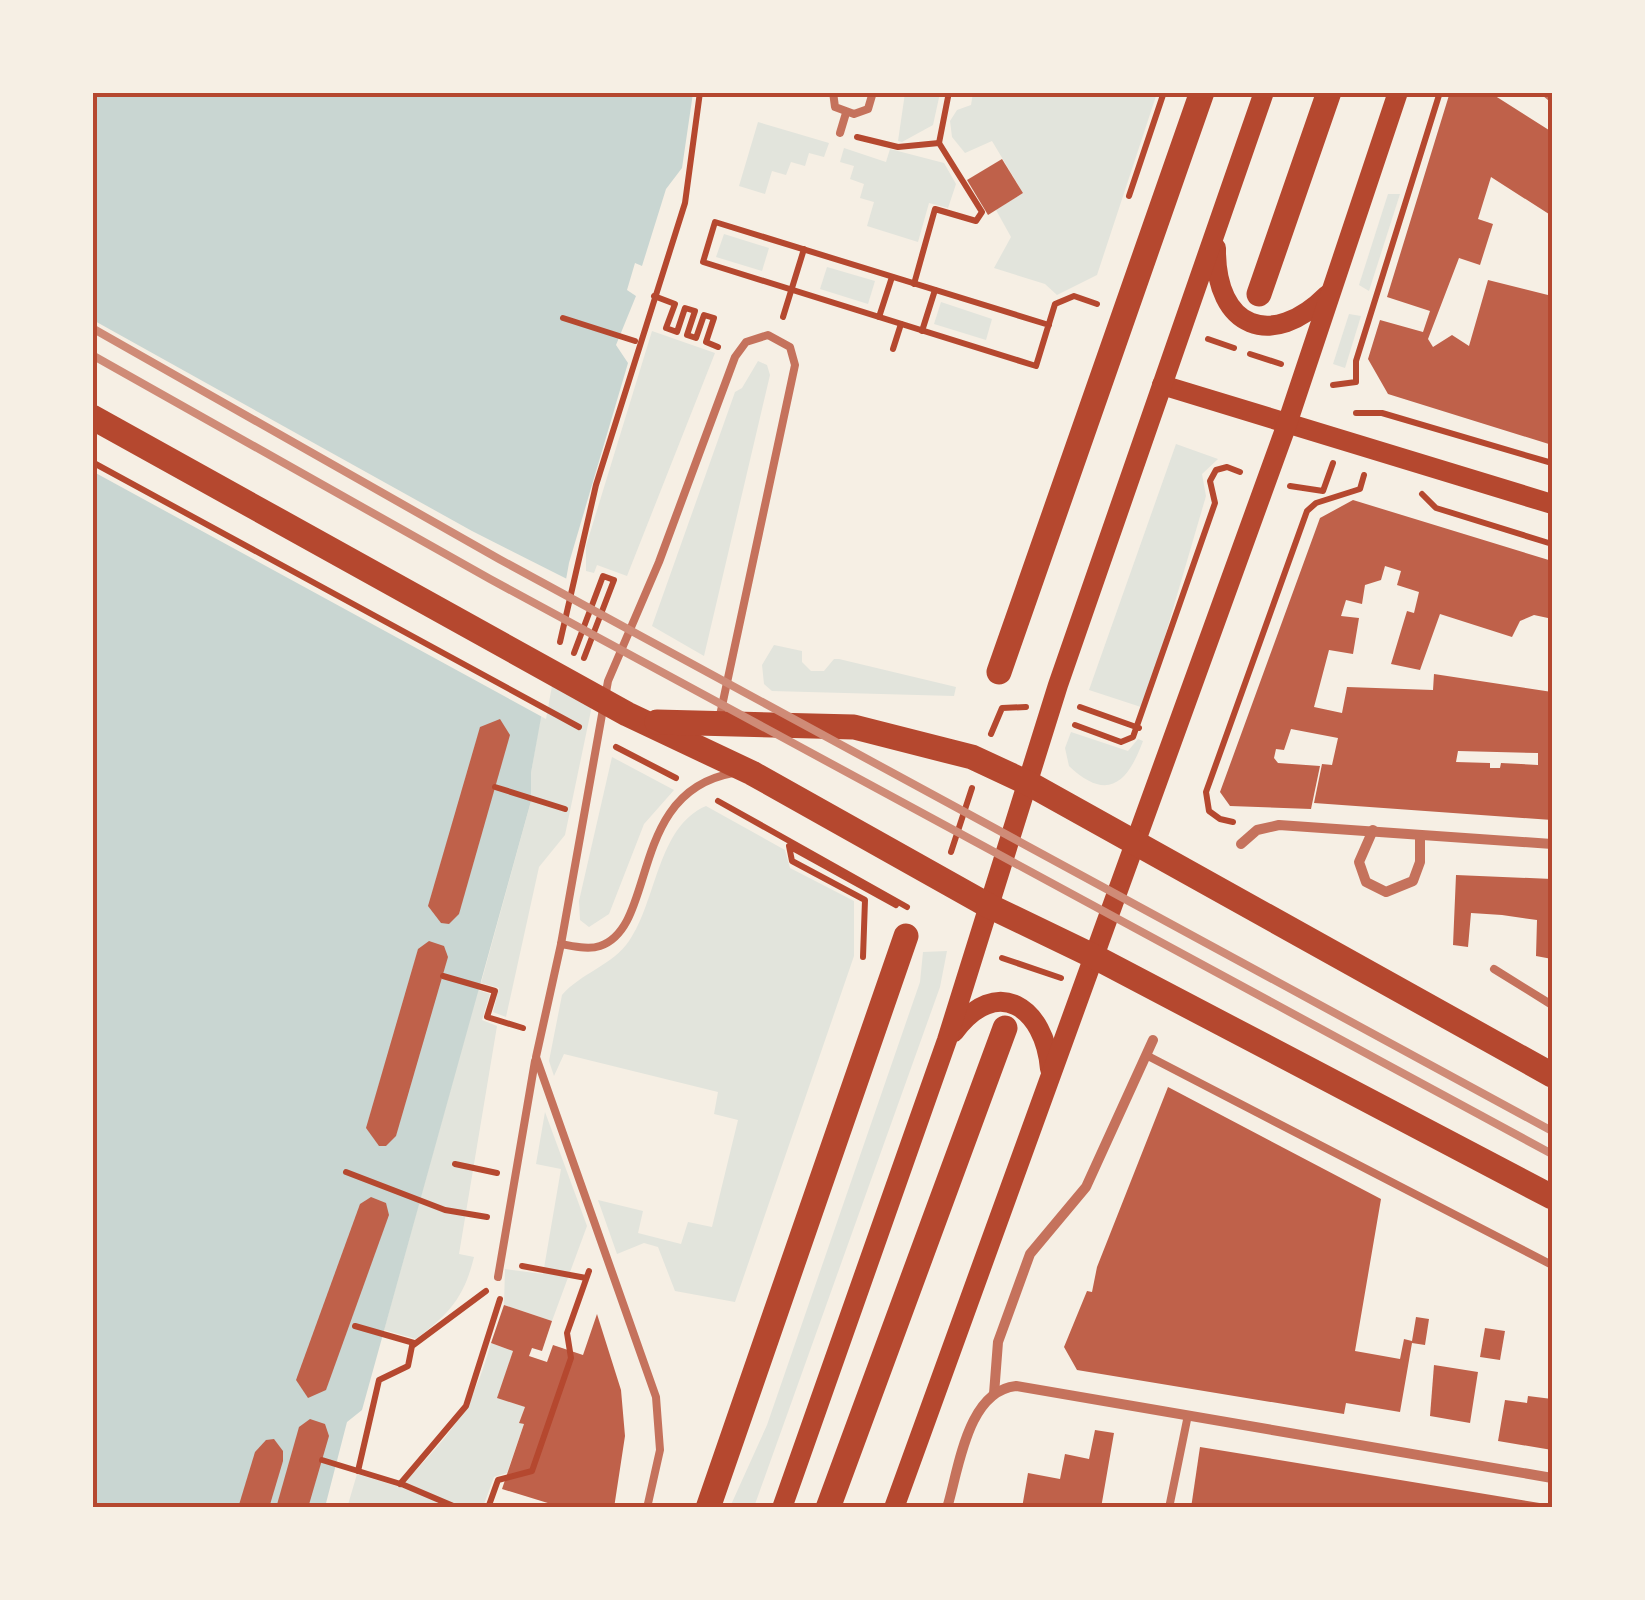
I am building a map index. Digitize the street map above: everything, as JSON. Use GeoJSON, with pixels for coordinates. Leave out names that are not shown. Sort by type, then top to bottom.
{"type":"FeatureCollection","features":[{"type":"Feature","properties":{"kind":"main road"},"geometry":{"type":"LineString","coordinates":[[999,672],[1202,92]]}},
{"type":"Feature","properties":{"kind":"main road"},"geometry":{"type":"LineString","coordinates":[[782,1508],[948,1040],[1051,707],[1264,92]]}},
{"type":"Feature","properties":{"kind":"main road"},"geometry":{"type":"LineString","coordinates":[[1259,294],[1330,92]]}},
{"type":"Feature","properties":{"kind":"main road"},"geometry":{"type":"LineString","coordinates":[[894,1508],[1287,424],[1398,92]]}},
{"type":"Feature","properties":{"kind":"main road"},"geometry":{"type":"LineString","coordinates":[[1216,236],[1221,288],[1245,322],[1277,328],[1313,309],[1330,292]]}},
{"type":"Feature","properties":{"kind":"main road"},"geometry":{"type":"LineString","coordinates":[[1162,385],[1552,504]]}},
{"type":"Feature","properties":{"kind":"main road"},"geometry":{"type":"LineString","coordinates":[[92,417],[628,714],[752,773],[989,906],[1093,956],[1552,1197]]}},
{"type":"Feature","properties":{"kind":"main road"},"geometry":{"type":"LineString","coordinates":[[628,714],[661,722],[718,726],[854,727],[886,732],[972,757],[1028,782],[1552,1075]]}},
{"type":"Feature","properties":{"kind":"main road"},"geometry":{"type":"LineString","coordinates":[[708,1508],[911,922]]}},
{"type":"Feature","properties":{"kind":"main road"},"geometry":{"type":"LineString","coordinates":[[948,1040],[981,1008],[1002,1002],[1019,1004],[1039,1024],[1048,1047],[1050,1076]]}},
{"type":"Feature","properties":{"kind":"main road"},"geometry":{"type":"LineString","coordinates":[[828,1508],[1005,1028]]}},
{"type":"Feature","properties":{"kind":"street"},"geometry":{"type":"LineString","coordinates":[[1546,92],[1552,97]]}},
{"type":"Feature","properties":{"kind":"street"},"geometry":{"type":"LineString","coordinates":[[1240,844],[1257,830],[1279,826],[1552,844]]}},
{"type":"Feature","properties":{"kind":"street"},"geometry":{"type":"LineString","coordinates":[[1373,830],[1358,862],[1366,882],[1386,892],[1412,880],[1420,862],[1420,837]]}},
{"type":"Feature","properties":{"kind":"street"},"geometry":{"type":"LineString","coordinates":[[994,1394],[998,1342],[1030,1254],[1086,1187],[1153,1040]]}},
{"type":"Feature","properties":{"kind":"street"},"geometry":{"type":"LineString","coordinates":[[947,1508],[978,1410],[994,1394],[1016,1386],[1552,1478]]}},
{"type":"Feature","properties":{"kind":"lane"},"geometry":{"type":"LineString","coordinates":[[833,92],[835,107],[846,113],[864,111],[873,92]]}},
{"type":"Feature","properties":{"kind":"lane"},"geometry":{"type":"LineString","coordinates":[[840,133],[846,113]]}},
{"type":"Feature","properties":{"kind":"lane"},"geometry":{"type":"LineString","coordinates":[[498,1278],[608,681],[660,562],[734,357],[754,338],[778,338],[793,350],[795,366],[718,726]]}},
{"type":"Feature","properties":{"kind":"lane"},"geometry":{"type":"LineString","coordinates":[[562,944],[595,948],[618,933],[664,819],[696,788],[727,774],[752,773]]}},
{"type":"Feature","properties":{"kind":"lane"},"geometry":{"type":"LineString","coordinates":[[1494,969],[1552,1005]]}},
{"type":"Feature","properties":{"kind":"lane"},"geometry":{"type":"LineString","coordinates":[[1146,1054],[1552,1264]]}},
{"type":"Feature","properties":{"kind":"lane"},"geometry":{"type":"LineString","coordinates":[[536,1057],[660,1416],[659,1460],[647,1508]]}},
{"type":"Feature","properties":{"kind":"lane"},"geometry":{"type":"LineString","coordinates":[[1169,1508],[1188,1416]]}},
{"type":"Feature","properties":{"kind":"path"},"geometry":{"type":"LineString","coordinates":[[557,655],[591,504],[685,204],[700,92]]}},
{"type":"Feature","properties":{"kind":"path"},"geometry":{"type":"LineString","coordinates":[[914,284],[935,209],[976,221],[982,217],[938,142],[949,92]]}},
{"type":"Feature","properties":{"kind":"path"},"geometry":{"type":"LineString","coordinates":[[1333,385],[1356,382],[1356,361],[1440,92]]}},
{"type":"Feature","properties":{"kind":"path"},"geometry":{"type":"LineString","coordinates":[[840,133],[898,147],[938,142]]}},
{"type":"Feature","properties":{"kind":"path"},"geometry":{"type":"LineString","coordinates":[[1048,325],[716,222],[702,262],[1036,366],[1055,304],[1074,296],[1100,305]]}},
{"type":"Feature","properties":{"kind":"path"},"geometry":{"type":"LineString","coordinates":[[783,317],[804,250]]}},
{"type":"Feature","properties":{"kind":"path"},"geometry":{"type":"LineString","coordinates":[[879,318],[892,277]]}},
{"type":"Feature","properties":{"kind":"path"},"geometry":{"type":"LineString","coordinates":[[922,331],[935,290]]}},
{"type":"Feature","properties":{"kind":"path"},"geometry":{"type":"LineString","coordinates":[[654,296],[674,304],[666,328],[677,332],[685,308],[695,312],[687,335],[696,338],[704,315],[714,318],[706,342],[717,345]]}},
{"type":"Feature","properties":{"kind":"path"},"geometry":{"type":"LineString","coordinates":[[564,318],[635,341]]}},
{"type":"Feature","properties":{"kind":"path"},"geometry":{"type":"LineString","coordinates":[[894,350],[901,324]]}},
{"type":"Feature","properties":{"kind":"path"},"geometry":{"type":"LineString","coordinates":[[1353,413],[1382,413],[1552,463]]}},
{"type":"Feature","properties":{"kind":"path"},"geometry":{"type":"LineString","coordinates":[[1257,830],[1249,823],[1214,816],[1206,792],[1307,511],[1316,503],[1360,489],[1373,449]]}},
{"type":"Feature","properties":{"kind":"path"},"geometry":{"type":"LineString","coordinates":[[1403,458],[1417,489],[1436,508],[1552,544]]}},
{"type":"Feature","properties":{"kind":"path"},"geometry":{"type":"LineString","coordinates":[[92,462],[582,728]]}},
{"type":"Feature","properties":{"kind":"path"},"geometry":{"type":"LineString","coordinates":[[1051,707],[1120,742],[1133,737],[1215,503],[1210,481],[1216,470],[1227,467]]}},
{"type":"Feature","properties":{"kind":"path"},"geometry":{"type":"LineString","coordinates":[[566,660],[571,662],[604,576],[614,580],[580,666],[608,681]]}},
{"type":"Feature","properties":{"kind":"path"},"geometry":{"type":"LineString","coordinates":[[994,724],[1007,705],[1051,707],[1137,727],[1171,744]]}},
{"type":"Feature","properties":{"kind":"path"},"geometry":{"type":"LineString","coordinates":[[615,746],[648,764]]}},
{"type":"Feature","properties":{"kind":"path"},"geometry":{"type":"LineString","coordinates":[[495,787],[584,815]]}},
{"type":"Feature","properties":{"kind":"path"},"geometry":{"type":"LineString","coordinates":[[696,788],[911,922]]}},
{"type":"Feature","properties":{"kind":"path"},"geometry":{"type":"LineString","coordinates":[[954,840],[969,796]]}},
{"type":"Feature","properties":{"kind":"path"},"geometry":{"type":"LineString","coordinates":[[858,972],[864,953],[865,900],[792,861],[789,846],[911,922]]}},
{"type":"Feature","properties":{"kind":"path"},"geometry":{"type":"LineString","coordinates":[[976,950],[1055,977],[1083,982]]}},
{"type":"Feature","properties":{"kind":"path"},"geometry":{"type":"LineString","coordinates":[[443,976],[494,991],[487,1017],[542,1034]]}},
{"type":"Feature","properties":{"kind":"path"},"geometry":{"type":"LineString","coordinates":[[455,1164],[516,1176]]}},
{"type":"Feature","properties":{"kind":"path"},"geometry":{"type":"LineString","coordinates":[[346,1172],[445,1210],[508,1220]]}},
{"type":"Feature","properties":{"kind":"path"},"geometry":{"type":"LineString","coordinates":[[488,1508],[498,1480],[532,1471],[572,1358],[567,1333],[601,1237]]}},
{"type":"Feature","properties":{"kind":"path"},"geometry":{"type":"LineString","coordinates":[[501,1262],[586,1278]]}},
{"type":"Feature","properties":{"kind":"path"},"geometry":{"type":"LineString","coordinates":[[358,1471],[379,1380],[408,1366],[415,1344],[499,1281],[500,1300],[472,1394],[434,1448],[400,1484]]}},
{"type":"Feature","properties":{"kind":"path"},"geometry":{"type":"LineString","coordinates":[[355,1326],[415,1344]]}},
{"type":"Feature","properties":{"kind":"path"},"geometry":{"type":"LineString","coordinates":[[322,1460],[400,1484],[458,1508]]}},
{"type":"Feature","properties":{"kind":"shaded area"},"geometry":{"type":"Polygon","coordinates":[[[92,93],[693,93],[682,168],[666,189],[642,266],[635,263],[627,290],[636,296],[616,345],[628,363],[569,563],[531,773],[531,801],[362,1410],[347,1422],[325,1507],[93,1507],[92,93]]]}},
{"type":"Feature","properties":{"kind":"shaded area"},"geometry":{"type":"Polygon","coordinates":[[[905,93],[940,93],[933,125],[902,142],[898,141],[905,93]]]}},
{"type":"Feature","properties":{"kind":"shaded area"},"geometry":{"type":"Polygon","coordinates":[[[973,93],[1157,93],[1097,275],[1057,295],[1045,284],[994,268],[1011,237],[996,210],[1023,193],[992,141],[965,153],[952,137],[950,121],[957,110],[971,105],[973,93]]]}},
{"type":"Feature","properties":{"kind":"shaded area"},"geometry":{"type":"Polygon","coordinates":[[[758,122],[829,143],[824,157],[809,153],[805,166],[791,162],[786,175],[772,171],[765,194],[739,186],[758,122]]]}},
{"type":"Feature","properties":{"kind":"shaded area"},"geometry":{"type":"Polygon","coordinates":[[[844,148],[886,162],[890,149],[944,163],[956,184],[948,208],[929,203],[918,242],[867,226],[874,202],[860,198],[864,184],[850,179],[854,166],[840,162],[844,148]]]}},
{"type":"Feature","properties":{"kind":"shaded area"},"geometry":{"type":"Polygon","coordinates":[[[1388,194],[1400,194],[1369,291],[1359,285],[1388,194]]]}},
{"type":"Feature","properties":{"kind":"shaded area"},"geometry":{"type":"Polygon","coordinates":[[[724,234],[769,248],[762,271],[716,257],[724,234]]]}},
{"type":"Feature","properties":{"kind":"shaded area"},"geometry":{"type":"Polygon","coordinates":[[[827,267],[875,281],[868,304],[820,289],[827,267]]]}},
{"type":"Feature","properties":{"kind":"shaded area"},"geometry":{"type":"Polygon","coordinates":[[[941,302],[992,319],[986,340],[934,324],[941,302]]]}},
{"type":"Feature","properties":{"kind":"shaded area"},"geometry":{"type":"Polygon","coordinates":[[[1349,314],[1361,316],[1345,368],[1333,364],[1349,314]]]}},
{"type":"Feature","properties":{"kind":"shaded area"},"geometry":{"type":"Polygon","coordinates":[[[652,331],[715,353],[627,576],[597,565],[594,573],[586,571],[586,546],[652,331]]]}},
{"type":"Feature","properties":{"kind":"shaded area"},"geometry":{"type":"Polygon","coordinates":[[[758,361],[767,365],[770,375],[704,656],[652,626],[735,392],[742,388],[758,361]]]}},
{"type":"Feature","properties":{"kind":"shaded area"},"geometry":{"type":"Polygon","coordinates":[[[1176,444],[1218,459],[1202,474],[1206,496],[1144,708],[1089,690],[1176,444]]]}},
{"type":"Feature","properties":{"kind":"shaded area"},"geometry":{"type":"Polygon","coordinates":[[[774,645],[802,651],[802,662],[811,671],[824,671],[834,659],[839,659],[956,687],[954,696],[772,691],[764,684],[762,665],[774,645]]]}},
{"type":"Feature","properties":{"kind":"shaded area"},"geometry":{"type":"Polygon","coordinates":[[[548,673],[594,696],[565,835],[539,867],[506,1017],[493,1012],[499,988],[481,983],[531,801],[531,773],[548,673]]]}},
{"type":"Feature","properties":{"kind":"shaded area"},"geometry":{"type":"Polygon","coordinates":[[[1071,732],[1128,751],[1138,739],[1143,741],[1123,777],[1106,785],[1083,777],[1069,766],[1065,748],[1071,732]]]}},
{"type":"Feature","properties":{"kind":"shaded area"},"geometry":{"type":"Polygon","coordinates":[[[612,757],[674,790],[644,824],[609,914],[589,927],[580,920],[579,901],[612,757]]]}},
{"type":"Feature","properties":{"kind":"shaded area"},"geometry":{"type":"Polygon","coordinates":[[[706,806],[785,850],[790,868],[854,901],[854,956],[735,1302],[675,1291],[658,1247],[644,1243],[617,1254],[598,1200],[643,1211],[638,1233],[681,1244],[688,1222],[712,1227],[738,1120],[714,1114],[718,1092],[564,1054],[554,1076],[549,1061],[562,995],[629,941],[667,847],[690,816],[706,806]]]}},
{"type":"Feature","properties":{"kind":"shaded area"},"geometry":{"type":"Polygon","coordinates":[[[947,951],[940,987],[754,1507],[730,1507],[767,1425],[920,982],[923,952],[947,951]]]}},
{"type":"Feature","properties":{"kind":"shaded area"},"geometry":{"type":"Polygon","coordinates":[[[478,990],[490,994],[482,1020],[497,1026],[459,1254],[474,1257],[454,1304],[416,1339],[384,1330],[478,990]]]}},
{"type":"Feature","properties":{"kind":"shaded area"},"geometry":{"type":"Polygon","coordinates":[[[545,1112],[587,1226],[552,1321],[504,1305],[505,1269],[543,1274],[561,1169],[536,1164],[545,1112]]]}},
{"type":"Feature","properties":{"kind":"shaded area"},"geometry":{"type":"Polygon","coordinates":[[[491,1343],[513,1351],[498,1398],[525,1407],[519,1422],[524,1424],[507,1473],[494,1477],[483,1507],[347,1508],[357,1474],[400,1487],[432,1453],[467,1406],[491,1343]]]}},
{"type":"Feature","properties":{"kind":"pier"},"geometry":{"type":"Polygon","coordinates":[[[93,320],[472,531],[571,581],[546,719],[92,471],[93,320]]]}},
{"type":"Feature","properties":{"kind":"building"},"geometry":{"type":"Polygon","coordinates":[[[1450,92],[1489,92],[1552,132],[1552,216],[1491,177],[1478,219],[1493,224],[1480,265],[1459,258],[1428,339],[1433,347],[1452,335],[1469,346],[1488,280],[1552,296],[1552,445],[1388,394],[1368,359],[1380,320],[1423,332],[1430,311],[1387,297],[1450,92]]]}},
{"type":"Feature","properties":{"kind":"building"},"geometry":{"type":"Polygon","coordinates":[[[1002,159],[1023,193],[988,215],[967,180],[1002,159]]]}},
{"type":"Feature","properties":{"kind":"building"},"geometry":{"type":"Polygon","coordinates":[[[1353,500],[1552,561],[1552,625],[1548,618],[1534,615],[1520,621],[1512,637],[1440,614],[1420,670],[1391,664],[1407,611],[1414,613],[1419,592],[1397,585],[1401,571],[1385,566],[1381,580],[1365,585],[1362,604],[1346,600],[1341,616],[1359,618],[1353,654],[1329,650],[1314,707],[1342,713],[1347,687],[1433,690],[1434,674],[1552,692],[1552,820],[1314,803],[1322,764],[1332,765],[1338,738],[1291,729],[1284,750],[1276,749],[1274,758],[1278,763],[1320,766],[1311,809],[1230,806],[1220,792],[1320,518],[1353,500]],[[1458,751],[1456,762],[1490,763],[1490,768],[1500,768],[1501,763],[1538,765],[1538,753],[1458,751]]]}},
{"type":"Feature","properties":{"kind":"building"},"geometry":{"type":"Polygon","coordinates":[[[500,719],[510,735],[459,914],[449,924],[441,923],[428,906],[480,727],[500,719]]]}},
{"type":"Feature","properties":{"kind":"building"},"geometry":{"type":"Polygon","coordinates":[[[1456,875],[1552,879],[1552,959],[1536,956],[1537,920],[1502,915],[1471,913],[1468,947],[1453,945],[1456,875]]]}},
{"type":"Feature","properties":{"kind":"building"},"geometry":{"type":"Polygon","coordinates":[[[429,941],[444,946],[448,957],[396,1136],[386,1146],[379,1146],[366,1128],[418,949],[429,941]]]}},
{"type":"Feature","properties":{"kind":"building"},"geometry":{"type":"Polygon","coordinates":[[[1168,1087],[1381,1199],[1355,1351],[1400,1359],[1404,1339],[1412,1341],[1416,1317],[1429,1319],[1425,1345],[1412,1343],[1400,1412],[1346,1403],[1344,1414],[1077,1370],[1064,1347],[1087,1291],[1092,1292],[1097,1267],[1168,1087]]]}},
{"type":"Feature","properties":{"kind":"building"},"geometry":{"type":"Polygon","coordinates":[[[371,1197],[386,1203],[389,1215],[326,1390],[308,1398],[296,1380],[360,1204],[371,1197]]]}},
{"type":"Feature","properties":{"kind":"building"},"geometry":{"type":"Polygon","coordinates":[[[504,1305],[552,1321],[542,1351],[532,1348],[529,1356],[547,1362],[553,1345],[583,1355],[597,1314],[621,1390],[625,1436],[614,1508],[564,1508],[502,1489],[524,1424],[519,1423],[525,1407],[497,1398],[513,1351],[491,1343],[504,1305]]]}},
{"type":"Feature","properties":{"kind":"building"},"geometry":{"type":"Polygon","coordinates":[[[1485,1328],[1505,1331],[1500,1360],[1480,1357],[1485,1328]]]}},
{"type":"Feature","properties":{"kind":"building"},"geometry":{"type":"Polygon","coordinates":[[[1434,1365],[1478,1372],[1470,1423],[1430,1416],[1434,1365]]]}},
{"type":"Feature","properties":{"kind":"building"},"geometry":{"type":"Polygon","coordinates":[[[1528,1396],[1552,1399],[1552,1450],[1498,1441],[1505,1400],[1527,1403],[1528,1396]]]}},
{"type":"Feature","properties":{"kind":"building"},"geometry":{"type":"Polygon","coordinates":[[[310,1419],[325,1424],[329,1436],[308,1508],[276,1508],[299,1427],[310,1419]]]}},
{"type":"Feature","properties":{"kind":"building"},"geometry":{"type":"Polygon","coordinates":[[[1095,1430],[1114,1433],[1101,1508],[1022,1508],[1028,1473],[1060,1479],[1065,1454],[1089,1459],[1095,1430]]]}},
{"type":"Feature","properties":{"kind":"building"},"geometry":{"type":"Polygon","coordinates":[[[274,1439],[283,1451],[283,1461],[269,1508],[238,1508],[255,1452],[266,1440],[274,1439]]]}},
{"type":"Feature","properties":{"kind":"building"},"geometry":{"type":"Polygon","coordinates":[[[1200,1447],[1552,1505],[1191,1508],[1200,1447]]]}},
{"type":"Feature","properties":{"kind":"railway"},"geometry":{"type":"LineString","coordinates":[[92,328],[499,559],[1552,1131]]}},
{"type":"Feature","properties":{"kind":"railway"},"geometry":{"type":"LineString","coordinates":[[92,355],[490,579],[1552,1154]]}}]}
